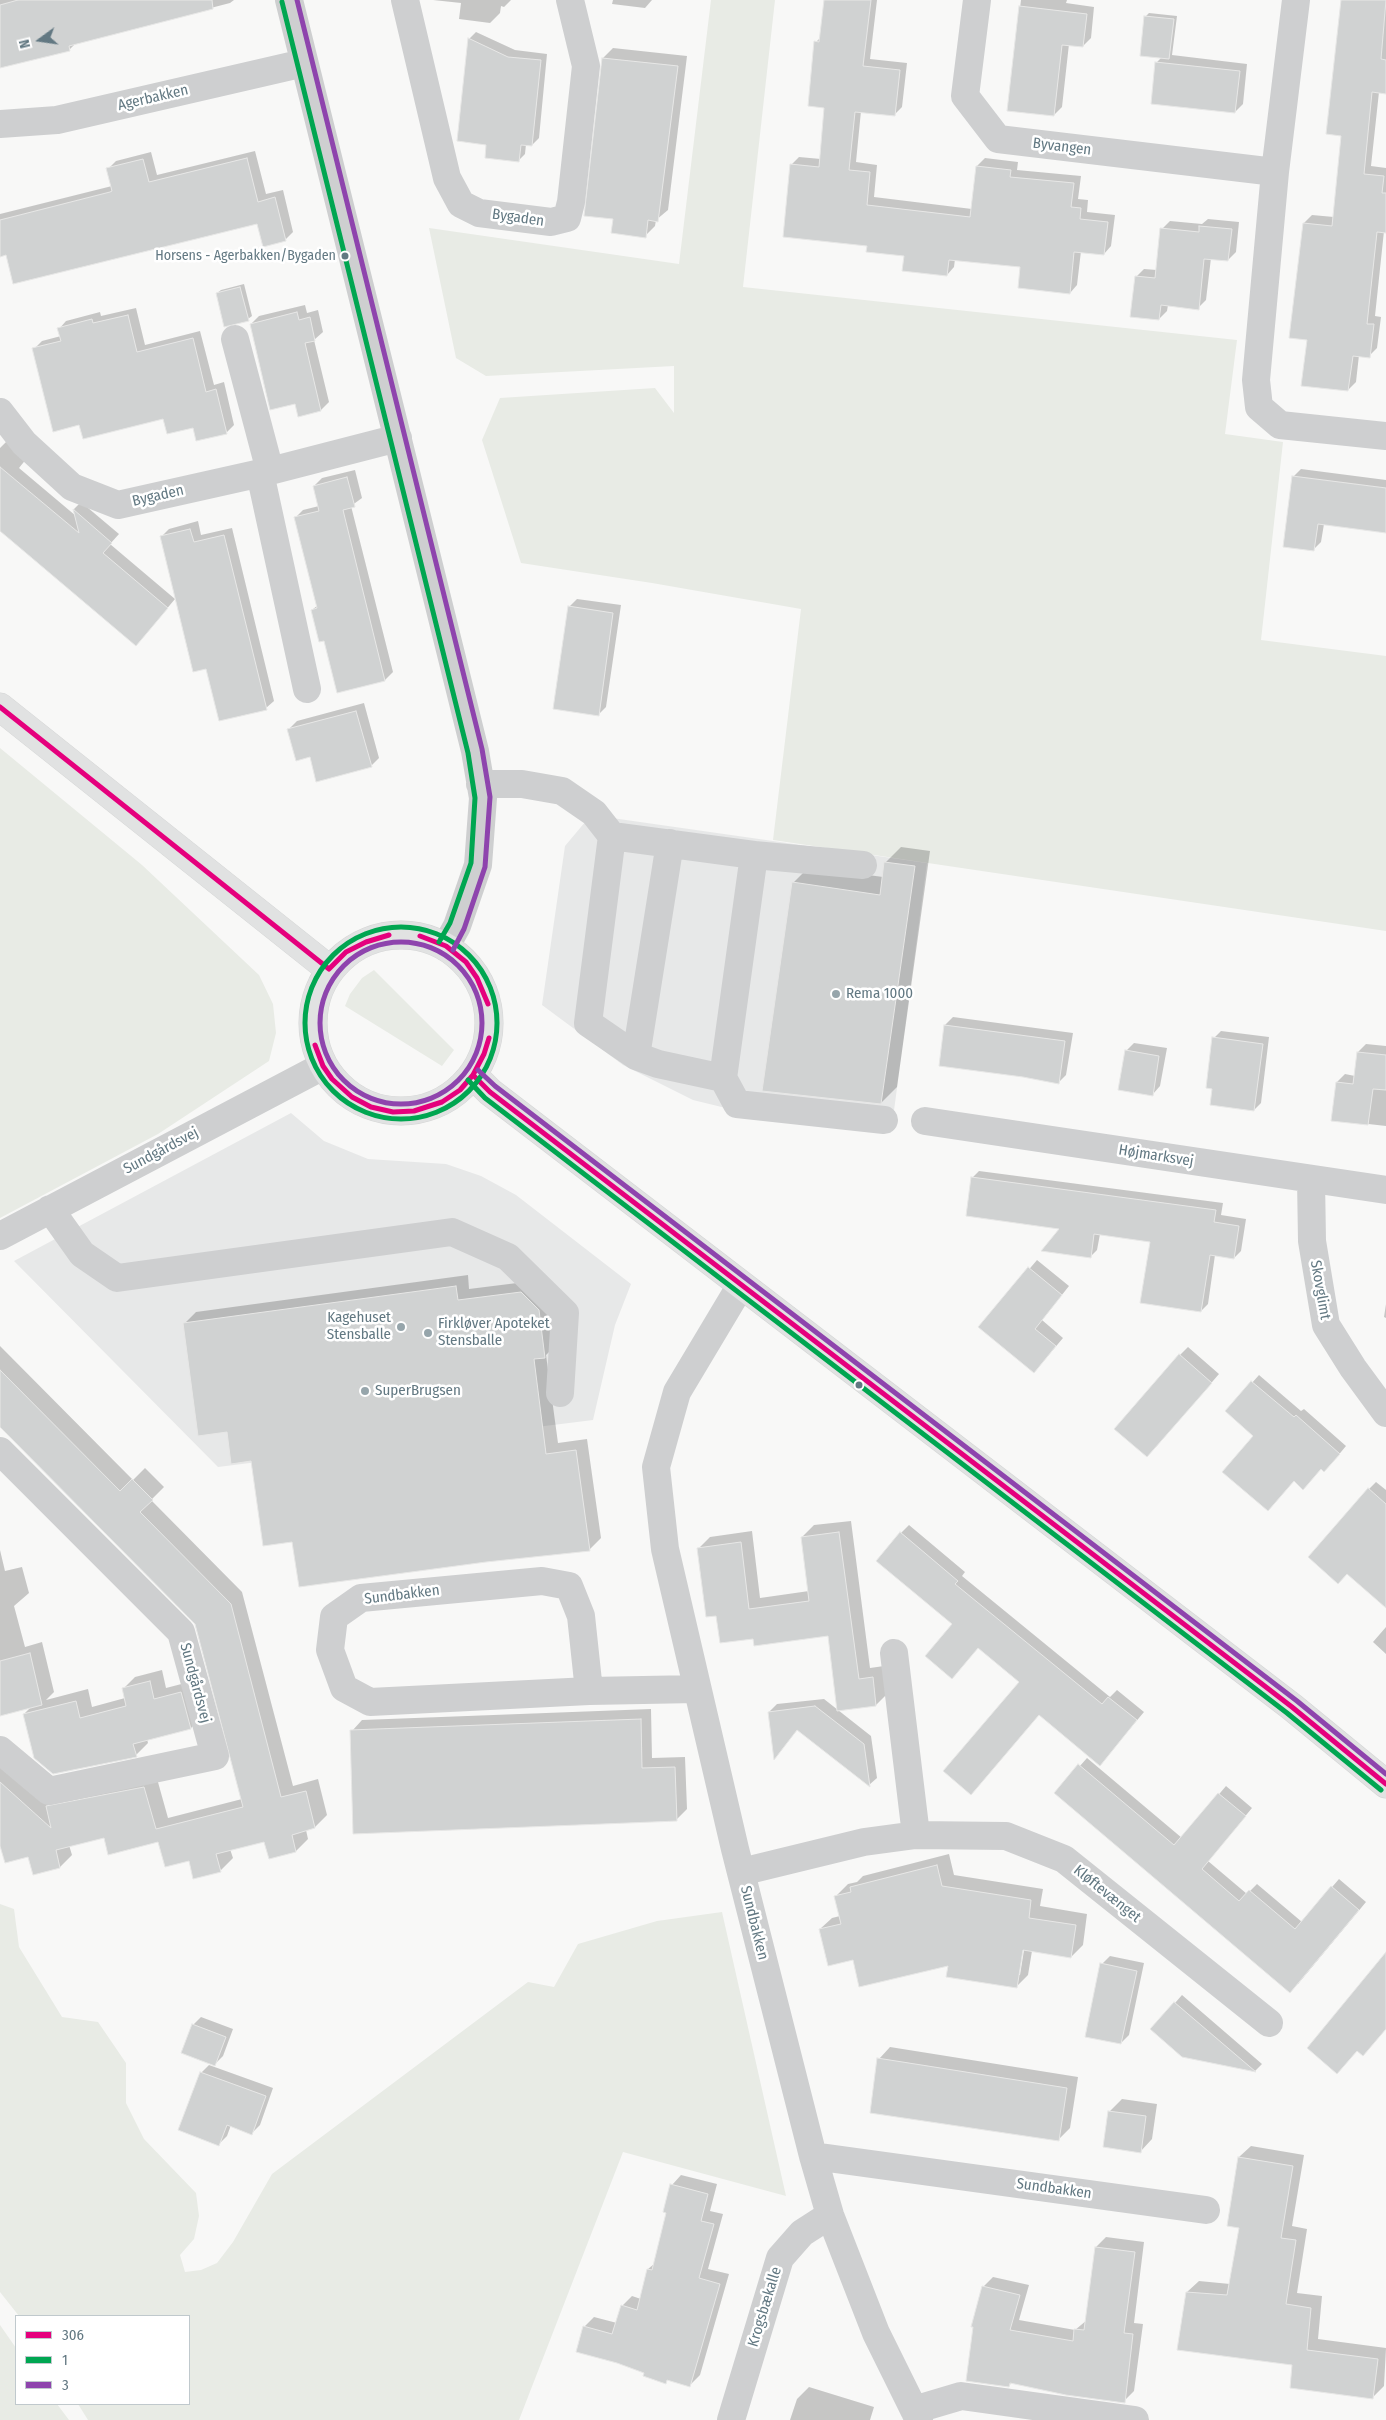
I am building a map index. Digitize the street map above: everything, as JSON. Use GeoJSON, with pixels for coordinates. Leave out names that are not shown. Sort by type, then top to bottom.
{"type":"FeatureCollection","features":[{"type":"Feature","properties":{"kind":"main road"},"geometry":{"type":"LineString","coordinates":[[0,707],[329,969]]}},
{"type":"Feature","properties":{"kind":"main road"},"geometry":{"type":"LineString","coordinates":[[390,935],[420,936],[446,946],[466,962],[478,978],[488,1004],[489,1038],[484,1054],[473,1075],[460,1090],[442,1102],[414,1111],[393,1112],[371,1107],[352,1097],[332,1079],[323,1066],[315,1045],[313,1012],[317,996],[329,969],[346,952],[366,942],[390,935]]}},
{"type":"Feature","properties":{"kind":"main road"},"geometry":{"type":"LineString","coordinates":[[473,1075],[490,1092],[1292,1707],[1386,1784]]}},
{"type":"Feature","properties":{"kind":"street"},"geometry":{"type":"LineString","coordinates":[[289,0],[475,751],[483,798],[478,865],[457,926],[446,946]]}},
{"type":"Feature","properties":{"kind":"street","name":"Bygaden"},"geometry":{"type":"LineString","coordinates":[[405,0],[447,178],[462,204],[479,213],[551,222],[567,218],[571,202],[586,66],[570,0]]}},
{"type":"Feature","properties":{"kind":"street","name":"Byvangen"},"geometry":{"type":"LineString","coordinates":[[977,0],[965,96],[998,140],[1275,172]]}},
{"type":"Feature","properties":{"kind":"street"},"geometry":{"type":"LineString","coordinates":[[1296,0],[1275,172],[1256,380],[1259,408],[1280,425],[1386,436]]}},
{"type":"Feature","properties":{"kind":"street","name":"Agerbakken"},"geometry":{"type":"LineString","coordinates":[[0,124],[57,120],[304,63]]}},
{"type":"Feature","properties":{"kind":"street"},"geometry":{"type":"LineString","coordinates":[[236,340],[265,472],[307,688]]}},
{"type":"Feature","properties":{"kind":"street","name":"Bygaden"},"geometry":{"type":"LineString","coordinates":[[0,412],[24,443],[72,487],[118,505],[265,472],[398,438]]}},
{"type":"Feature","properties":{"kind":"street"},"geometry":{"type":"LineString","coordinates":[[480,784],[522,784],[562,792],[594,814],[612,836],[754,855],[863,865]]}},
{"type":"Feature","properties":{"kind":"street"},"geometry":{"type":"LineString","coordinates":[[612,836],[588,1022],[636,1056],[658,1064],[723,1078]]}},
{"type":"Feature","properties":{"kind":"street"},"geometry":{"type":"LineString","coordinates":[[636,1056],[670,844]]}},
{"type":"Feature","properties":{"kind":"street"},"geometry":{"type":"LineString","coordinates":[[754,855],[723,1078],[737,1104],[884,1120]]}},
{"type":"Feature","properties":{"kind":"street","name":"Sundgårdsvej"},"geometry":{"type":"LineString","coordinates":[[0,1236],[323,1066]]}},
{"type":"Feature","properties":{"kind":"street","name":"Højmarksvej"},"geometry":{"type":"LineString","coordinates":[[925,1121],[1386,1190]]}},
{"type":"Feature","properties":{"kind":"street","name":"Skovglimt"},"geometry":{"type":"LineString","coordinates":[[1311,1179],[1312,1241],[1326,1325],[1353,1368],[1386,1413]]}},
{"type":"Feature","properties":{"kind":"street"},"geometry":{"type":"LineString","coordinates":[[50,1210],[82,1254],[117,1278],[452,1232],[508,1256],[565,1314],[560,1393]]}},
{"type":"Feature","properties":{"kind":"street","name":"Sundbakken"},"geometry":{"type":"LineString","coordinates":[[741,1285],[677,1392],[656,1467],[666,1549],[697,1689],[741,1872],[813,2156],[830,2215],[876,2333],[916,2415],[960,2396],[1135,2420]]}},
{"type":"Feature","properties":{"kind":"street","name":"Sundgårdsvej"},"geometry":{"type":"LineString","coordinates":[[0,1451],[182,1632],[215,1756],[49,1791],[0,1750]]}},
{"type":"Feature","properties":{"kind":"street","name":"Sundbakken"},"geometry":{"type":"LineString","coordinates":[[589,1691],[581,1616],[569,1586],[542,1581],[361,1598],[334,1617],[330,1650],[344,1688],[370,1702],[589,1691],[697,1689]]}},
{"type":"Feature","properties":{"kind":"street"},"geometry":{"type":"LineString","coordinates":[[894,1653],[916,1835]]}},
{"type":"Feature","properties":{"kind":"street","name":"Kløftevænget"},"geometry":{"type":"LineString","coordinates":[[741,1872],[864,1842],[916,1835],[1006,1836],[1064,1859],[1269,2023]]}},
{"type":"Feature","properties":{"kind":"street","name":"Sundbakken"},"geometry":{"type":"LineString","coordinates":[[813,2156],[1206,2210]]}},
{"type":"Feature","properties":{"kind":"street","name":"Krogsbækalle"},"geometry":{"type":"LineString","coordinates":[[731,2420],[780,2258],[802,2233],[830,2215]]}},
{"type":"Feature","properties":{"kind":"shaded area"},"geometry":{"type":"Polygon","coordinates":[[[711,0],[775,0],[743,287],[1237,340],[1225,434],[1283,442],[1261,640],[1386,656],[1386,931],[773,840],[801,609],[652,583],[521,563],[482,440],[500,398],[655,388],[674,413],[674,366],[486,376],[456,358],[429,228],[679,264],[711,0]]]}},
{"type":"Feature","properties":{"kind":"shaded area"},"geometry":{"type":"Polygon","coordinates":[[[0,748],[142,865],[259,975],[273,1004],[276,1033],[269,1061],[158,1134],[0,1218],[0,748]]]}},
{"type":"Feature","properties":{"kind":"shaded area"},"geometry":{"type":"Polygon","coordinates":[[[591,815],[927,863],[891,1133],[738,1111],[693,1100],[623,1065],[542,1005],[565,846],[591,815]]]}},
{"type":"Feature","properties":{"kind":"shaded area"},"geometry":{"type":"Polygon","coordinates":[[[374,970],[454,1050],[442,1066],[345,1006],[350,994],[362,978],[374,970]]]}},
{"type":"Feature","properties":{"kind":"shaded area"},"geometry":{"type":"Polygon","coordinates":[[[291,1113],[324,1141],[368,1159],[446,1164],[481,1176],[516,1195],[631,1284],[615,1325],[593,1420],[218,1467],[14,1261],[291,1113]]]}},
{"type":"Feature","properties":{"kind":"shaded area"},"geometry":{"type":"Polygon","coordinates":[[[0,1904],[14,1909],[19,1947],[62,2017],[98,2022],[126,2063],[126,2103],[144,2139],[196,2193],[199,2216],[194,2239],[180,2255],[185,2272],[201,2270],[217,2263],[233,2242],[272,2174],[528,1982],[554,1987],[578,1944],[657,1921],[722,1912],[786,2196],[623,2152],[519,2420],[88,2420],[79,2405],[190,2405],[190,2315],[18,2315],[0,2292],[0,1904]]]}},
{"type":"Feature","properties":{"kind":"shaded area"},"geometry":{"type":"Polygon","coordinates":[[[0,2325],[15,2347],[15,2405],[58,2405],[69,2420],[0,2420],[0,2325]]]}},
{"type":"Feature","properties":{"kind":"building"},"geometry":{"type":"Polygon","coordinates":[[[18,0],[212,0],[213,9],[69,46],[70,51],[0,68],[0,5],[18,0]]]}},
{"type":"Feature","properties":{"kind":"building"},"geometry":{"type":"Polygon","coordinates":[[[824,0],[871,0],[863,66],[900,70],[895,116],[855,112],[849,170],[870,172],[867,205],[970,217],[976,166],[1011,170],[1010,177],[1074,183],[1071,207],[1081,208],[1080,219],[1108,222],[1104,255],[1074,252],[1070,294],[1018,288],[1020,267],[949,260],[947,276],[902,271],[904,256],[866,252],[867,246],[783,237],[790,164],[819,167],[824,108],[808,106],[814,41],[819,42],[824,0]]]}},
{"type":"Feature","properties":{"kind":"building"},"geometry":{"type":"Polygon","coordinates":[[[1341,0],[1386,0],[1381,59],[1386,60],[1386,94],[1372,92],[1364,174],[1384,176],[1382,193],[1386,193],[1386,233],[1377,232],[1367,324],[1374,324],[1370,358],[1353,356],[1348,391],[1301,386],[1307,340],[1289,338],[1303,223],[1332,226],[1341,136],[1326,134],[1341,0]]]}},
{"type":"Feature","properties":{"kind":"building"},"geometry":{"type":"Polygon","coordinates":[[[1019,6],[1087,14],[1083,47],[1062,45],[1054,116],[1007,111],[1019,6]]]}},
{"type":"Feature","properties":{"kind":"building"},"geometry":{"type":"Polygon","coordinates":[[[1144,16],[1174,19],[1169,59],[1140,56],[1144,16]]]}},
{"type":"Feature","properties":{"kind":"building"},"geometry":{"type":"Polygon","coordinates":[[[468,38],[508,57],[541,60],[532,146],[521,145],[519,162],[485,158],[486,145],[457,141],[468,38]]]}},
{"type":"Feature","properties":{"kind":"building"},"geometry":{"type":"Polygon","coordinates":[[[602,58],[678,66],[658,222],[648,220],[646,238],[611,233],[613,219],[584,216],[602,58]]]}},
{"type":"Feature","properties":{"kind":"building"},"geometry":{"type":"Polygon","coordinates":[[[1155,62],[1240,71],[1235,113],[1151,104],[1155,62]]]}},
{"type":"Feature","properties":{"kind":"building"},"geometry":{"type":"Polygon","coordinates":[[[247,158],[258,202],[275,197],[286,241],[263,247],[257,224],[13,284],[6,255],[0,257],[0,220],[110,192],[112,191],[106,168],[143,159],[149,182],[247,158]]]}},
{"type":"Feature","properties":{"kind":"building"},"geometry":{"type":"Polygon","coordinates":[[[1199,226],[1232,229],[1228,261],[1204,259],[1199,310],[1161,305],[1159,320],[1130,317],[1135,276],[1155,278],[1160,228],[1199,232],[1199,226]]]}},
{"type":"Feature","properties":{"kind":"building"},"geometry":{"type":"Polygon","coordinates":[[[240,287],[249,321],[224,327],[216,293],[240,287]]]}},
{"type":"Feature","properties":{"kind":"building"},"geometry":{"type":"Polygon","coordinates":[[[297,312],[299,320],[310,317],[315,341],[305,343],[321,411],[298,417],[295,404],[270,410],[250,324],[297,312]]]}},
{"type":"Feature","properties":{"kind":"building"},"geometry":{"type":"Polygon","coordinates":[[[128,315],[137,352],[193,338],[206,392],[216,389],[227,434],[196,441],[193,428],[167,434],[163,419],[83,439],[79,425],[53,432],[32,348],[61,341],[57,328],[92,319],[93,323],[128,315]]]}},
{"type":"Feature","properties":{"kind":"building"},"geometry":{"type":"Polygon","coordinates":[[[0,467],[79,533],[73,509],[112,543],[103,553],[168,608],[136,646],[0,531],[0,467]]]}},
{"type":"Feature","properties":{"kind":"building"},"geometry":{"type":"Polygon","coordinates":[[[1292,476],[1386,488],[1386,533],[1318,524],[1314,551],[1283,547],[1292,476]]]}},
{"type":"Feature","properties":{"kind":"building"},"geometry":{"type":"Polygon","coordinates":[[[347,477],[355,507],[343,510],[385,681],[337,693],[324,641],[319,642],[311,610],[317,608],[294,517],[319,511],[313,486],[347,477]]]}},
{"type":"Feature","properties":{"kind":"building"},"geometry":{"type":"Polygon","coordinates":[[[190,529],[194,542],[224,535],[267,710],[219,721],[206,669],[193,672],[160,536],[190,529]]]}},
{"type":"Feature","properties":{"kind":"building"},"geometry":{"type":"Polygon","coordinates":[[[568,606],[613,613],[599,716],[553,709],[568,606]]]}},
{"type":"Feature","properties":{"kind":"building"},"geometry":{"type":"Polygon","coordinates":[[[356,711],[372,767],[316,782],[310,757],[296,761],[287,729],[356,711]]]}},
{"type":"Feature","properties":{"kind":"building","name":"Rema 1000"},"geometry":{"type":"Polygon","coordinates":[[[884,862],[915,866],[881,1104],[762,1091],[792,882],[880,895],[884,862]]]}},
{"type":"Feature","properties":{"kind":"building"},"geometry":{"type":"Polygon","coordinates":[[[944,1025],[1065,1041],[1059,1084],[1023,1077],[939,1066],[944,1025]]]}},
{"type":"Feature","properties":{"kind":"building"},"geometry":{"type":"Polygon","coordinates":[[[1212,1037],[1263,1044],[1254,1111],[1210,1105],[1212,1089],[1206,1088],[1212,1037]]]}},
{"type":"Feature","properties":{"kind":"building"},"geometry":{"type":"Polygon","coordinates":[[[1125,1050],[1159,1056],[1153,1096],[1118,1090],[1125,1050]]]}},
{"type":"Feature","properties":{"kind":"building"},"geometry":{"type":"Polygon","coordinates":[[[1357,1052],[1386,1055],[1386,1090],[1373,1089],[1368,1125],[1331,1121],[1336,1082],[1353,1084],[1357,1052]]]}},
{"type":"Feature","properties":{"kind":"building"},"geometry":{"type":"Polygon","coordinates":[[[971,1177],[1216,1210],[1214,1222],[1239,1226],[1234,1259],[1210,1255],[1201,1312],[1140,1303],[1150,1242],[1094,1234],[1091,1258],[1041,1251],[1059,1229],[966,1216],[971,1177]]]}},
{"type":"Feature","properties":{"kind":"building"},"geometry":{"type":"Polygon","coordinates":[[[1028,1267],[1062,1295],[1035,1329],[1056,1346],[1034,1373],[978,1327],[1028,1267]]]}},
{"type":"Feature","properties":{"kind":"building"},"geometry":{"type":"Polygon","coordinates":[[[456,1286],[458,1300],[521,1292],[539,1310],[545,1358],[534,1359],[546,1454],[576,1450],[590,1551],[486,1562],[299,1587],[292,1542],[263,1546],[251,1461],[231,1464],[227,1432],[198,1436],[183,1323],[456,1286]]]}},
{"type":"Feature","properties":{"kind":"building"},"geometry":{"type":"Polygon","coordinates":[[[1179,1354],[1212,1383],[1147,1457],[1114,1429],[1179,1354]]]}},
{"type":"Feature","properties":{"kind":"building"},"geometry":{"type":"Polygon","coordinates":[[[0,1370],[120,1491],[132,1479],[153,1500],[140,1512],[231,1604],[281,1797],[306,1791],[315,1828],[292,1835],[296,1852],[269,1859],[264,1842],[216,1854],[221,1872],[193,1879],[189,1861],[165,1867],[158,1842],[108,1855],[104,1838],[56,1850],[60,1868],[33,1875],[28,1857],[5,1863],[0,1846],[0,1782],[51,1828],[46,1806],[144,1787],[156,1829],[243,1807],[195,1624],[0,1427],[0,1370]]]}},
{"type":"Feature","properties":{"kind":"building"},"geometry":{"type":"Polygon","coordinates":[[[1251,1381],[1294,1417],[1296,1415],[1340,1454],[1324,1472],[1321,1469],[1303,1490],[1294,1481],[1268,1511],[1222,1472],[1253,1436],[1225,1411],[1251,1381]]]}},
{"type":"Feature","properties":{"kind":"building"},"geometry":{"type":"Polygon","coordinates":[[[1368,1488],[1386,1504],[1386,1608],[1347,1574],[1338,1584],[1308,1557],[1368,1488]]]}},
{"type":"Feature","properties":{"kind":"building"},"geometry":{"type":"Polygon","coordinates":[[[839,1532],[859,1679],[873,1677],[876,1706],[837,1711],[828,1636],[754,1646],[753,1639],[720,1643],[716,1616],[706,1617],[697,1548],[741,1542],[749,1609],[809,1601],[801,1537],[839,1532]]]}},
{"type":"Feature","properties":{"kind":"building"},"geometry":{"type":"Polygon","coordinates":[[[900,1532],[958,1581],[955,1584],[1102,1704],[1108,1697],[1137,1720],[1100,1766],[1039,1715],[971,1795],[943,1771],[1019,1682],[978,1648],[952,1679],[925,1656],[952,1624],[876,1561],[900,1532]]]}},
{"type":"Feature","properties":{"kind":"building"},"geometry":{"type":"Polygon","coordinates":[[[30,1653],[42,1705],[0,1716],[0,1661],[30,1653]]]}},
{"type":"Feature","properties":{"kind":"building"},"geometry":{"type":"Polygon","coordinates":[[[150,1681],[154,1699],[181,1692],[191,1729],[133,1744],[137,1757],[53,1774],[34,1758],[23,1714],[76,1701],[80,1718],[126,1706],[122,1688],[150,1681]]]}},
{"type":"Feature","properties":{"kind":"building"},"geometry":{"type":"Polygon","coordinates":[[[815,1706],[864,1744],[870,1787],[797,1730],[774,1760],[768,1712],[815,1706]]]}},
{"type":"Feature","properties":{"kind":"building"},"geometry":{"type":"Polygon","coordinates":[[[641,1719],[642,1768],[675,1767],[677,1821],[353,1834],[350,1730],[641,1719]]]}},
{"type":"Feature","properties":{"kind":"building"},"geometry":{"type":"Polygon","coordinates":[[[1078,1764],[1174,1845],[1218,1793],[1246,1816],[1202,1869],[1239,1901],[1249,1890],[1295,1929],[1331,1886],[1359,1910],[1290,1993],[1054,1793],[1078,1764]]]}},
{"type":"Feature","properties":{"kind":"building"},"geometry":{"type":"Polygon","coordinates":[[[937,1865],[942,1886],[1031,1900],[1029,1918],[1076,1925],[1071,1958],[1023,1950],[1017,1988],[946,1977],[948,1966],[859,1987],[853,1960],[828,1966],[819,1929],[841,1924],[834,1896],[851,1892],[850,1887],[937,1865]]]}},
{"type":"Feature","properties":{"kind":"building"},"geometry":{"type":"Polygon","coordinates":[[[1386,1952],[1386,2029],[1363,2056],[1357,2051],[1337,2074],[1307,2048],[1386,1952]]]}},
{"type":"Feature","properties":{"kind":"building"},"geometry":{"type":"Polygon","coordinates":[[[1100,1963],[1137,1971],[1121,2044],[1085,2037],[1100,1963]]]}},
{"type":"Feature","properties":{"kind":"building"},"geometry":{"type":"Polygon","coordinates":[[[1174,2002],[1256,2072],[1182,2057],[1150,2029],[1174,2002]]]}},
{"type":"Feature","properties":{"kind":"building"},"geometry":{"type":"Polygon","coordinates":[[[192,2024],[226,2037],[215,2066],[181,2053],[192,2024]]]}},
{"type":"Feature","properties":{"kind":"building"},"geometry":{"type":"Polygon","coordinates":[[[877,2058],[1067,2088],[1059,2141],[870,2113],[877,2058]]]}},
{"type":"Feature","properties":{"kind":"building"},"geometry":{"type":"Polygon","coordinates":[[[200,2072],[266,2096],[252,2135],[227,2125],[219,2146],[178,2130],[200,2072]]]}},
{"type":"Feature","properties":{"kind":"building"},"geometry":{"type":"Polygon","coordinates":[[[1108,2111],[1146,2116],[1141,2153],[1103,2147],[1108,2111]]]}},
{"type":"Feature","properties":{"kind":"building"},"geometry":{"type":"Polygon","coordinates":[[[1238,2157],[1293,2166],[1281,2238],[1296,2240],[1286,2304],[1311,2308],[1307,2350],[1378,2359],[1373,2399],[1290,2388],[1292,2365],[1177,2350],[1186,2292],[1227,2295],[1239,2228],[1227,2226],[1238,2157]]]}},
{"type":"Feature","properties":{"kind":"building"},"geometry":{"type":"Polygon","coordinates":[[[670,2184],[708,2194],[701,2221],[714,2224],[699,2278],[720,2284],[690,2387],[667,2380],[666,2384],[643,2376],[644,2373],[617,2363],[576,2352],[583,2326],[612,2334],[621,2305],[637,2310],[647,2269],[652,2270],[666,2213],[663,2212],[670,2184]]]}},
{"type":"Feature","properties":{"kind":"building"},"geometry":{"type":"Polygon","coordinates":[[[1095,2247],[1135,2252],[1124,2333],[1133,2334],[1125,2403],[1066,2395],[1010,2383],[1009,2387],[966,2381],[973,2327],[971,2327],[982,2286],[1020,2295],[1010,2330],[1073,2341],[1074,2329],[1084,2330],[1095,2247]]]}},
{"type":"Feature","properties":{"kind":"transit line","name":"3"},"geometry":{"type":"LineString","coordinates":[[297,0],[482,749],[490,797],[485,867],[464,929],[453,950]]}},
{"type":"Feature","properties":{"kind":"transit line","name":"1"},"geometry":{"type":"LineString","coordinates":[[282,2],[468,753],[475,798],[471,863],[450,923],[439,942]]}},
{"type":"Feature","properties":{"kind":"transit line","name":"306"},"geometry":{"type":"LineString","coordinates":[[0,707],[329,969]]}},
{"type":"Feature","properties":{"kind":"transit line","name":"1"},"geometry":{"type":"LineString","coordinates":[[401,927],[420,929],[438,934],[454,943],[469,955],[481,970],[490,986],[495,1004],[497,1023],[495,1042],[490,1060],[481,1076],[469,1091],[454,1103],[438,1112],[420,1117],[401,1119],[382,1117],[364,1112],[348,1103],[333,1091],[321,1076],[312,1060],[307,1042],[305,1023],[307,1004],[312,986],[321,970],[333,955],[348,943],[364,934],[382,929],[401,927]]}},
{"type":"Feature","properties":{"kind":"transit line","name":"306"},"geometry":{"type":"LineString","coordinates":[[329,969],[346,952],[366,942],[389,935]]}},
{"type":"Feature","properties":{"kind":"transit line","name":"306"},"geometry":{"type":"LineString","coordinates":[[420,936],[446,946],[466,962],[477,978],[488,1004]]}},
{"type":"Feature","properties":{"kind":"transit line","name":"3"},"geometry":{"type":"LineString","coordinates":[[401,942],[432,948],[458,966],[476,992],[482,1023],[476,1054],[458,1080],[432,1098],[401,1104],[370,1098],[344,1080],[326,1054],[320,1023],[326,992],[344,966],[370,948],[401,942]]}},
{"type":"Feature","properties":{"kind":"transit line","name":"306"},"geometry":{"type":"LineString","coordinates":[[315,1045],[323,1066],[332,1079],[352,1097],[371,1107],[393,1112],[414,1111],[442,1102],[460,1090],[473,1075],[484,1054],[489,1038]]}},
{"type":"Feature","properties":{"kind":"transit line","name":"3"},"geometry":{"type":"LineString","coordinates":[[478,1070],[495,1086],[1297,1701],[1386,1774]]}},
{"type":"Feature","properties":{"kind":"transit line","name":"306"},"geometry":{"type":"LineString","coordinates":[[473,1075],[490,1092],[1292,1707],[1386,1784]]}},
{"type":"Feature","properties":{"kind":"transit line","name":"1"},"geometry":{"type":"LineString","coordinates":[[468,1080],[485,1098],[1287,1713],[1381,1790]]}},
{"type":"Feature","properties":{"kind":"place","name":"Horsens - Agerbakken/Bygaden"},"geometry":{"type":"Point","coordinates":[345,256]}},
{"type":"Feature","properties":{"kind":"place","name":"Rema 1000"},"geometry":{"type":"Point","coordinates":[836,994]}},
{"type":"Feature","properties":{"kind":"place","name":"Kagehuset Stensballe"},"geometry":{"type":"Point","coordinates":[401,1327]}},
{"type":"Feature","properties":{"kind":"place","name":"Firkløver Apoteket Stensballe"},"geometry":{"type":"Point","coordinates":[428,1333]}},
{"type":"Feature","properties":{"kind":"place","name":"SuperBrugsen"},"geometry":{"type":"Point","coordinates":[365,1391]}}]}
